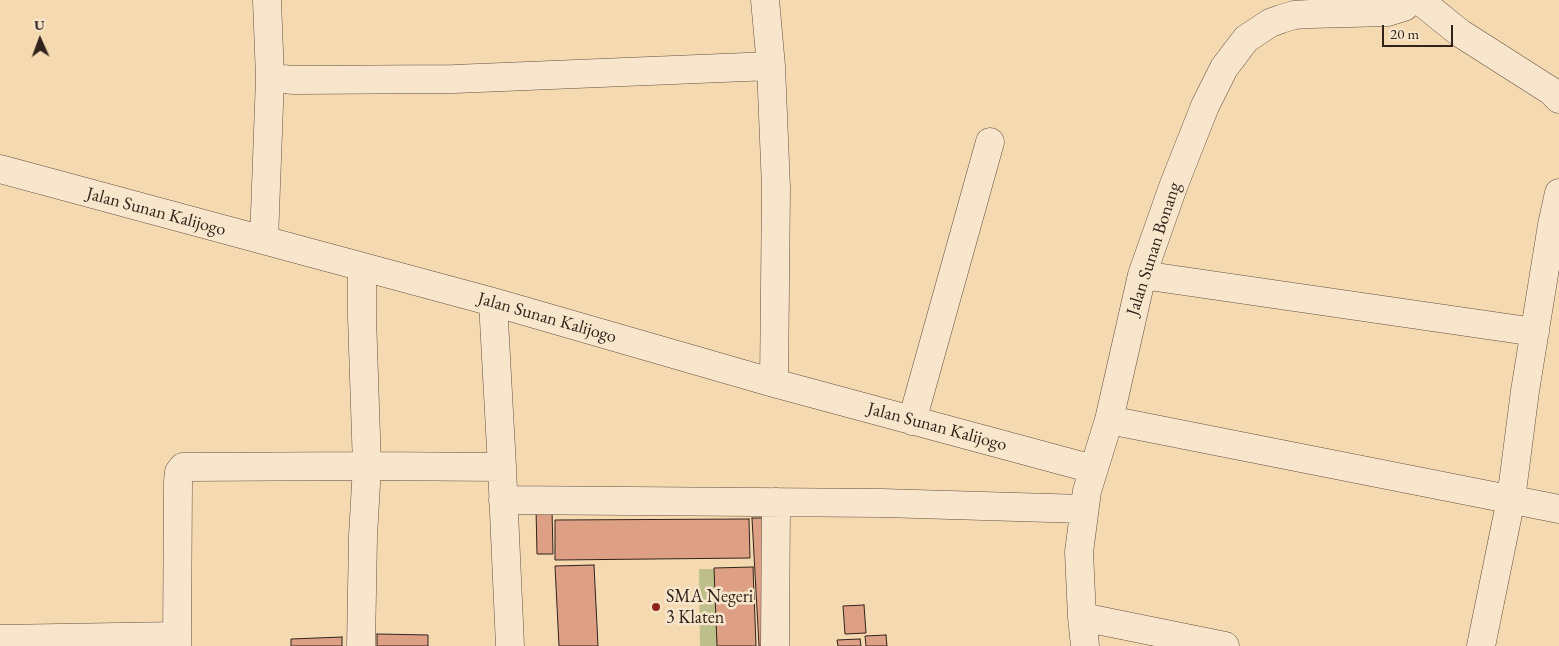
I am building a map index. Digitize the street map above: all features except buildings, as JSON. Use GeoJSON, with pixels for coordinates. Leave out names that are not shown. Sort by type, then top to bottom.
{"type":"FeatureCollection","features":[{"type":"Feature","properties":{"kind":"street"},"geometry":{"type":"LineString","coordinates":[[264,240],[270,78],[267,0]]}},
{"type":"Feature","properties":{"kind":"street"},"geometry":{"type":"LineString","coordinates":[[765,0],[771,66],[776,188],[774,383]]}},
{"type":"Feature","properties":{"kind":"street","name":"Jalan Sunan Bonang"},"geometry":{"type":"LineString","coordinates":[[1085,646],[1079,552],[1084,509],[1093,469],[1109,420],[1142,276],[1173,187],[1205,106],[1224,68],[1246,39],[1270,23],[1294,15],[1388,12],[1404,7],[1412,0]]}},
{"type":"Feature","properties":{"kind":"street"},"geometry":{"type":"LineString","coordinates":[[1419,0],[1460,33],[1559,98]]}},
{"type":"Feature","properties":{"kind":"street"},"geometry":{"type":"LineString","coordinates":[[270,78],[294,80],[454,80],[771,66]]}},
{"type":"Feature","properties":{"kind":"street"},"geometry":{"type":"LineString","coordinates":[[912,421],[990,142]]}},
{"type":"Feature","properties":{"kind":"street","name":"Jalan Sunan Kalijogo"},"geometry":{"type":"LineString","coordinates":[[0,169],[493,302],[774,383],[1093,469]]}},
{"type":"Feature","properties":{"kind":"street"},"geometry":{"type":"LineString","coordinates":[[1481,646],[1511,499],[1525,391],[1559,193]]}},
{"type":"Feature","properties":{"kind":"street"},"geometry":{"type":"LineString","coordinates":[[361,646],[363,536],[367,466],[362,267]]}},
{"type":"Feature","properties":{"kind":"street"},"geometry":{"type":"LineString","coordinates":[[1142,276],[1535,332]]}},
{"type":"Feature","properties":{"kind":"street"},"geometry":{"type":"LineString","coordinates":[[493,302],[510,646]]}},
{"type":"Feature","properties":{"kind":"street"},"geometry":{"type":"LineString","coordinates":[[1109,420],[1559,509]]}},
{"type":"Feature","properties":{"kind":"street"},"geometry":{"type":"LineString","coordinates":[[0,639],[177,641],[178,472],[183,467],[502,467]]}},
{"type":"Feature","properties":{"kind":"street"},"geometry":{"type":"LineString","coordinates":[[503,500],[882,503],[1084,509]]}},
{"type":"Feature","properties":{"kind":"street"},"geometry":{"type":"LineString","coordinates":[[775,646],[776,502]]}},
{"type":"Feature","properties":{"kind":"street"},"geometry":{"type":"LineString","coordinates":[[1082,617],[1225,646]]}},
{"type":"Feature","properties":{"kind":"green space"},"geometry":{"type":"Polygon","coordinates":[[[699,569],[719,569],[720,646],[700,646],[699,569]]]}},
{"type":"Feature","properties":{"kind":"place","name":"SMA Negeri 3 Klaten"},"geometry":{"type":"Point","coordinates":[656,607]}}]}
